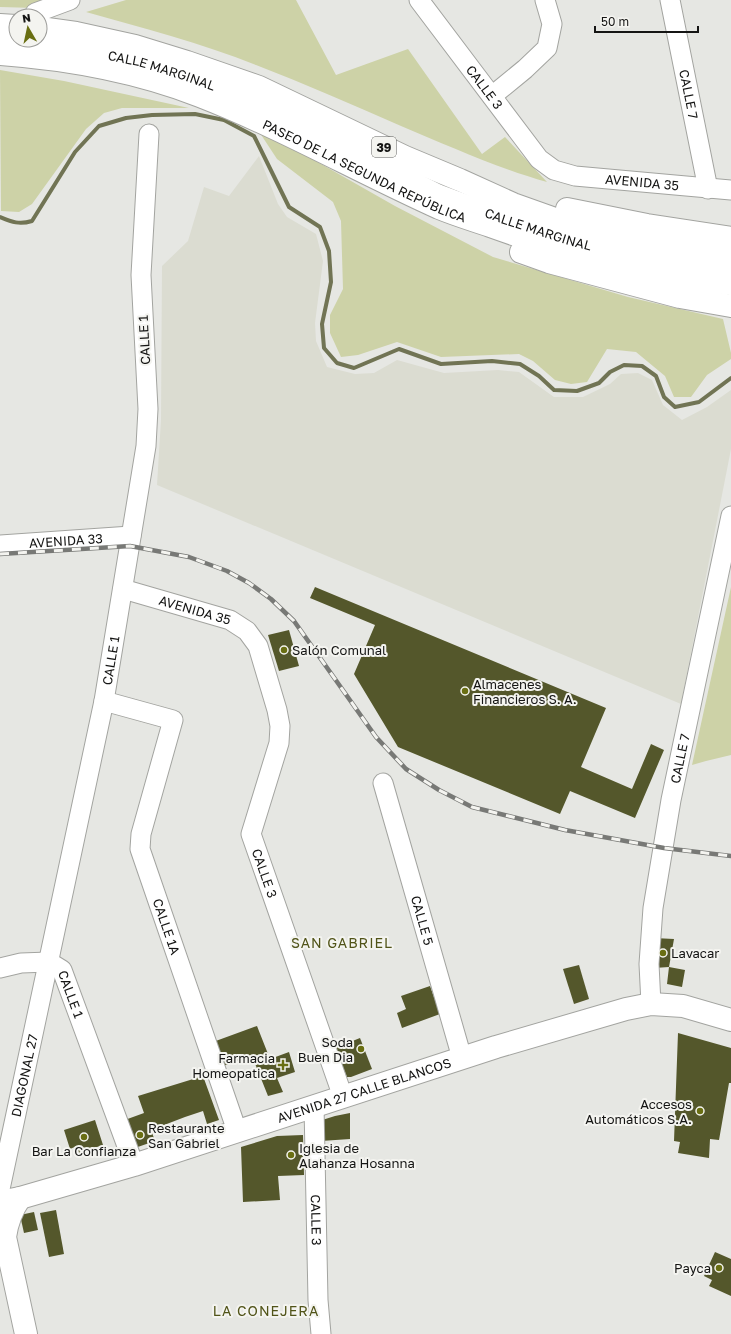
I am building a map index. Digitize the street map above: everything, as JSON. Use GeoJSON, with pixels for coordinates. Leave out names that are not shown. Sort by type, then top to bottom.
{"type":"FeatureCollection","features":[{"type":"Feature","properties":{"kind":"main road","name":"39"},"geometry":{"type":"LineString","coordinates":[[48,24],[76,33],[135,46],[195,64],[259,88],[405,157],[513,204],[558,220],[623,239],[731,258]]}},
{"type":"Feature","properties":{"kind":"main road","name":"PASEO DE LA SEGUNDA REPÚBLICA"},"geometry":{"type":"LineString","coordinates":[[0,54],[76,62],[138,76],[199,96],[262,122],[437,207],[535,242],[584,256],[640,269],[731,284]]}},
{"type":"Feature","properties":{"kind":"main road"},"geometry":{"type":"LineString","coordinates":[[460,180],[549,206],[647,225],[731,238]]}},
{"type":"Feature","properties":{"kind":"main road"},"geometry":{"type":"LineString","coordinates":[[437,207],[497,242],[549,262],[680,297],[731,306]]}},
{"type":"Feature","properties":{"kind":"main road","name":"AVENIDA 27 CALLE BLANCOS"},"geometry":{"type":"LineString","coordinates":[[10,1200],[134,1165],[462,1058],[619,1011],[651,1004],[683,1006],[731,1020]]}},
{"type":"Feature","properties":{"kind":"main road"},"geometry":{"type":"LineString","coordinates":[[10,1200],[12,1210],[6,1223],[5,1237],[26,1334]]}},
{"type":"Feature","properties":{"kind":"main road"},"geometry":{"type":"LineString","coordinates":[[0,1284],[14,1334]]}},
{"type":"Feature","properties":{"kind":"street"},"geometry":{"type":"LineString","coordinates":[[48,13],[70,0]]}},
{"type":"Feature","properties":{"kind":"street","name":"CALLE 3"},"geometry":{"type":"LineString","coordinates":[[419,0],[539,159],[554,170]]}},
{"type":"Feature","properties":{"kind":"street"},"geometry":{"type":"LineString","coordinates":[[492,96],[525,69],[547,48],[552,24],[545,0]]}},
{"type":"Feature","properties":{"kind":"street","name":"CALLE 7"},"geometry":{"type":"LineString","coordinates":[[670,0],[708,189]]}},
{"type":"Feature","properties":{"kind":"street","name":"CALLE MARGINAL"},"geometry":{"type":"LineString","coordinates":[[0,39],[88,51],[139,61],[223,89],[314,131],[432,182],[563,231],[675,257],[731,265]]}},
{"type":"Feature","properties":{"kind":"street","name":"CALLE MARGINAL"},"geometry":{"type":"LineString","coordinates":[[314,131],[438,194],[505,219],[566,239],[611,251],[674,265],[731,273]]}},
{"type":"Feature","properties":{"kind":"street","name":"CALLE 1"},"geometry":{"type":"LineString","coordinates":[[134,1165],[62,970],[49,962],[104,701],[146,446],[148,409],[141,275],[149,134]]}},
{"type":"Feature","properties":{"kind":"street","name":"AVENIDA 35"},"geometry":{"type":"LineString","coordinates":[[554,170],[574,176],[731,190]]}},
{"type":"Feature","properties":{"kind":"street","name":"CALLE 7"},"geometry":{"type":"LineString","coordinates":[[651,1004],[649,964],[653,908],[671,800],[731,516]]}},
{"type":"Feature","properties":{"kind":"street","name":"AVENIDA 33"},"geometry":{"type":"LineString","coordinates":[[0,545],[131,536]]}},
{"type":"Feature","properties":{"kind":"street","name":"AVENIDA 35"},"geometry":{"type":"LineString","coordinates":[[123,589],[230,620],[248,631],[258,646]]}},
{"type":"Feature","properties":{"kind":"street","name":"CALLE 3"},"geometry":{"type":"LineString","coordinates":[[258,646],[277,710],[280,726],[279,744],[251,834],[343,1097]]}},
{"type":"Feature","properties":{"kind":"street","name":"CALLE 1A"},"geometry":{"type":"LineString","coordinates":[[104,701],[173,720],[141,834],[140,849],[237,1131]]}},
{"type":"Feature","properties":{"kind":"street","name":"CALLE 5"},"geometry":{"type":"LineString","coordinates":[[383,783],[462,1058]]}},
{"type":"Feature","properties":{"kind":"street"},"geometry":{"type":"LineString","coordinates":[[0,968],[21,963],[49,962]]}},
{"type":"Feature","properties":{"kind":"street","name":"DIAGONAL 27"},"geometry":{"type":"LineString","coordinates":[[0,1189],[2,1171],[49,962]]}},
{"type":"Feature","properties":{"kind":"street","name":"CALLE 3"},"geometry":{"type":"LineString","coordinates":[[314,1106],[318,1300],[321,1334]]}},
{"type":"Feature","properties":{"kind":"shaded area"},"geometry":{"type":"Polygon","coordinates":[[[259,156],[278,204],[287,217],[316,234],[323,261],[315,323],[316,341],[327,367],[355,374],[374,373],[397,360],[444,373],[498,370],[519,372],[554,397],[583,397],[610,384],[621,374],[638,373],[652,380],[663,405],[682,420],[707,407],[731,390],[731,449],[681,704],[157,485],[161,420],[162,266],[188,241],[204,187],[229,196],[259,156]]]}},
{"type":"Feature","properties":{"kind":"green space"},"geometry":{"type":"Polygon","coordinates":[[[0,0],[55,0],[36,8],[0,7],[0,0]]]}},
{"type":"Feature","properties":{"kind":"green space"},"geometry":{"type":"Polygon","coordinates":[[[126,0],[296,0],[336,75],[408,49],[482,154],[505,137],[547,182],[473,156],[311,87],[235,57],[172,36],[86,12],[126,0]]]}},
{"type":"Feature","properties":{"kind":"green space"},"geometry":{"type":"Polygon","coordinates":[[[0,70],[64,81],[189,108],[122,108],[104,113],[86,129],[32,204],[19,212],[1,211],[0,70]]]}},
{"type":"Feature","properties":{"kind":"green space"},"geometry":{"type":"Polygon","coordinates":[[[256,127],[395,206],[493,257],[628,297],[723,319],[731,359],[707,375],[691,397],[674,397],[665,376],[636,352],[607,349],[587,382],[571,384],[555,380],[533,361],[519,354],[441,357],[397,342],[358,355],[341,357],[330,333],[330,315],[343,289],[341,221],[333,202],[277,159],[256,127]]]}},
{"type":"Feature","properties":{"kind":"green space"},"geometry":{"type":"Polygon","coordinates":[[[731,587],[731,755],[692,765],[731,587]]]}},
{"type":"Feature","properties":{"kind":"building","name":"Almacenes Financieros S. A."},"geometry":{"type":"Polygon","coordinates":[[[315,587],[606,708],[581,767],[632,789],[651,744],[664,750],[635,818],[570,791],[560,814],[398,747],[354,674],[375,625],[310,598],[315,587]]]}},
{"type":"Feature","properties":{"kind":"building","name":"Salón Comunal"},"geometry":{"type":"Polygon","coordinates":[[[289,630],[299,666],[279,671],[268,635],[289,630]]]}},
{"type":"Feature","properties":{"kind":"building","name":"Lavacar"},"geometry":{"type":"Polygon","coordinates":[[[654,938],[674,939],[669,967],[654,968],[654,938]]]}},
{"type":"Feature","properties":{"kind":"building"},"geometry":{"type":"Polygon","coordinates":[[[579,965],[589,999],[574,1004],[563,969],[579,965]]]}},
{"type":"Feature","properties":{"kind":"building"},"geometry":{"type":"Polygon","coordinates":[[[669,967],[685,970],[682,987],[667,984],[669,967]]]}},
{"type":"Feature","properties":{"kind":"building"},"geometry":{"type":"Polygon","coordinates":[[[430,986],[440,1014],[402,1028],[397,1013],[406,1009],[401,996],[430,986]]]}},
{"type":"Feature","properties":{"kind":"building"},"geometry":{"type":"Polygon","coordinates":[[[257,1026],[270,1059],[289,1052],[295,1072],[277,1078],[283,1092],[268,1096],[252,1056],[223,1066],[213,1042],[257,1026]]]}},
{"type":"Feature","properties":{"kind":"building","name":"Accesos Automáticos S.A."},"geometry":{"type":"Polygon","coordinates":[[[678,1033],[731,1048],[731,1083],[729,1083],[719,1140],[710,1139],[709,1158],[678,1153],[680,1142],[674,1141],[678,1033]]]}},
{"type":"Feature","properties":{"kind":"building"},"geometry":{"type":"Polygon","coordinates":[[[360,1038],[372,1069],[351,1077],[347,1077],[335,1048],[360,1038]]]}},
{"type":"Feature","properties":{"kind":"building"},"geometry":{"type":"Polygon","coordinates":[[[203,1076],[219,1120],[207,1124],[203,1111],[185,1117],[151,1130],[155,1141],[132,1149],[122,1121],[144,1113],[138,1096],[203,1076]]]}},
{"type":"Feature","properties":{"kind":"building"},"geometry":{"type":"Polygon","coordinates":[[[350,1113],[350,1139],[321,1141],[319,1121],[350,1113]]]}},
{"type":"Feature","properties":{"kind":"building","name":"Bar La Confianza"},"geometry":{"type":"Polygon","coordinates":[[[95,1120],[103,1145],[79,1153],[77,1146],[70,1149],[64,1130],[95,1120]]]}},
{"type":"Feature","properties":{"kind":"building"},"geometry":{"type":"Polygon","coordinates":[[[303,1135],[304,1175],[278,1176],[280,1200],[243,1202],[241,1147],[277,1136],[303,1135]]]}},
{"type":"Feature","properties":{"kind":"building"},"geometry":{"type":"Polygon","coordinates":[[[56,1210],[64,1254],[49,1257],[40,1213],[56,1210]]]}},
{"type":"Feature","properties":{"kind":"building"},"geometry":{"type":"Polygon","coordinates":[[[34,1212],[38,1230],[24,1233],[20,1215],[34,1212]]]}},
{"type":"Feature","properties":{"kind":"building","name":"Payca"},"geometry":{"type":"Polygon","coordinates":[[[715,1252],[731,1259],[731,1296],[709,1286],[712,1280],[704,1276],[715,1252]]]}},
{"type":"Feature","properties":{"kind":"waterway"},"geometry":{"type":"LineString","coordinates":[[0,217],[23,223],[32,221],[75,152],[99,126],[126,118],[152,115],[195,114],[224,120],[254,136],[289,207],[320,227],[329,251],[331,282],[322,324],[324,348],[337,363],[354,368],[399,349],[441,364],[492,361],[520,364],[539,376],[554,390],[577,391],[599,383],[610,372],[624,365],[642,366],[656,376],[664,397],[675,407],[699,402],[731,378]]}},
{"type":"Feature","properties":{"kind":"railway"},"geometry":{"type":"LineString","coordinates":[[0,554],[130,546],[189,557],[227,571],[249,583],[271,599],[294,621],[376,737],[406,769],[439,790],[472,807],[565,830],[664,848],[731,856]]}},
{"type":"Feature","properties":{"kind":"place","name":"Salón Comunal"},"geometry":{"type":"Point","coordinates":[284,650]}},
{"type":"Feature","properties":{"kind":"place","name":"Almacenes Financieros S. A."},"geometry":{"type":"Point","coordinates":[465,691]}},
{"type":"Feature","properties":{"kind":"place","name":"Lavacar"},"geometry":{"type":"Point","coordinates":[663,953]}},
{"type":"Feature","properties":{"kind":"place","name":"Soda Buen Dia"},"geometry":{"type":"Point","coordinates":[361,1049]}},
{"type":"Feature","properties":{"kind":"place","name":"Farmacia Homeopatica"},"geometry":{"type":"Point","coordinates":[283,1065]}},
{"type":"Feature","properties":{"kind":"place","name":"Accesos Automáticos S.A."},"geometry":{"type":"Point","coordinates":[700,1111]}},
{"type":"Feature","properties":{"kind":"place","name":"Restaurante San Gabriel"},"geometry":{"type":"Point","coordinates":[140,1135]}},
{"type":"Feature","properties":{"kind":"place","name":"Bar La Confianza"},"geometry":{"type":"Point","coordinates":[84,1137]}},
{"type":"Feature","properties":{"kind":"place","name":"Iglesia de Alahanza Hosanna"},"geometry":{"type":"Point","coordinates":[291,1155]}},
{"type":"Feature","properties":{"kind":"place","name":"Payca"},"geometry":{"type":"Point","coordinates":[719,1268]}},
{"type":"Feature","properties":{"kind":"district","name":"SAN GABRIEL"},"geometry":{"type":"Point","coordinates":[342,942]}},
{"type":"Feature","properties":{"kind":"district","name":"LA CONEJERA"},"geometry":{"type":"Point","coordinates":[266,1310]}}]}
